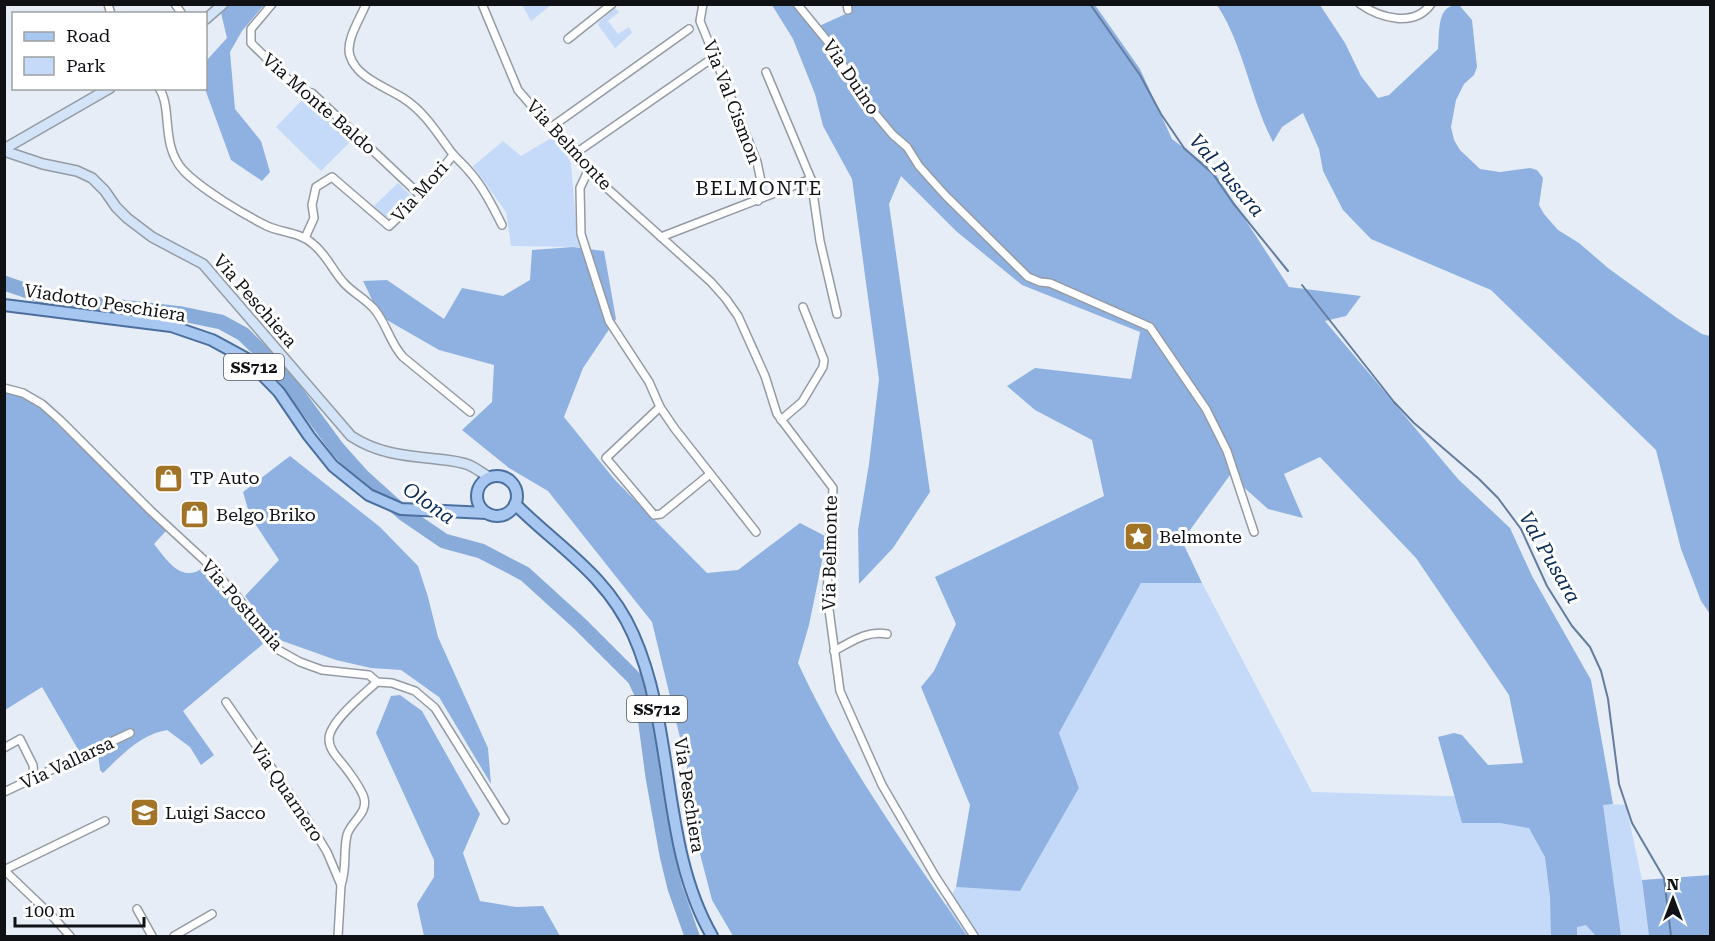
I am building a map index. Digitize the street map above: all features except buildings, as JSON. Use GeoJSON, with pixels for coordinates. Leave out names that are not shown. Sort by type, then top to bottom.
{"type":"FeatureCollection","features":[{"type":"Feature","properties":{"kind":"main road","name":"Viadotto Peschiera"},"geometry":{"type":"LineString","coordinates":[[4,305],[171,326],[212,340],[247,359],[279,392],[333,466],[369,495],[401,509],[453,513]]}},
{"type":"Feature","properties":{"kind":"main road","name":"Via Peschiera"},"geometry":{"type":"LineString","coordinates":[[486,479],[501,476],[511,482],[516,492],[515,504],[596,576],[633,633],[657,707],[684,865],[701,918],[712,936]]}},
{"type":"Feature","properties":{"kind":"main road"},"geometry":{"type":"LineString","coordinates":[[453,513],[477,494],[486,479]]}},
{"type":"Feature","properties":{"kind":"main road"},"geometry":{"type":"LineString","coordinates":[[477,494],[479,505],[488,513]]}},
{"type":"Feature","properties":{"kind":"main road"},"geometry":{"type":"LineString","coordinates":[[505,514],[515,504]]}},
{"type":"Feature","properties":{"kind":"main road","name":"Via Peschiera"},"geometry":{"type":"LineString","coordinates":[[453,513],[505,514],[530,519]]}},
{"type":"Feature","properties":{"kind":"street"},"geometry":{"type":"LineString","coordinates":[[207,18],[223,4]]}},
{"type":"Feature","properties":{"kind":"street","name":"Via Monte Baldo"},"geometry":{"type":"LineString","coordinates":[[272,4],[251,29],[251,44],[299,90],[312,93],[421,196]]}},
{"type":"Feature","properties":{"kind":"street"},"geometry":{"type":"LineString","coordinates":[[366,4],[350,42],[349,55],[355,66],[370,80],[404,99],[421,113],[439,133],[453,155],[469,171],[502,225]]}},
{"type":"Feature","properties":{"kind":"street","name":"Via Belmonte"},"geometry":{"type":"LineString","coordinates":[[482,4],[518,90],[573,156],[711,282],[726,299],[738,316],[754,351],[765,376],[772,402],[781,420],[833,489],[826,595],[840,691],[882,785],[935,876],[974,936]]}},
{"type":"Feature","properties":{"kind":"street"},"geometry":{"type":"LineString","coordinates":[[568,39],[612,4]]}},
{"type":"Feature","properties":{"kind":"street","name":"Via Val Cismon"},"geometry":{"type":"LineString","coordinates":[[703,4],[700,21],[757,162],[761,181],[758,201]]}},
{"type":"Feature","properties":{"kind":"street","name":"Via Duino"},"geometry":{"type":"LineString","coordinates":[[797,4],[833,48],[861,97],[893,135],[907,147],[919,166],[1028,278],[1050,283],[1150,327],[1206,409],[1227,452],[1254,532]]}},
{"type":"Feature","properties":{"kind":"street"},"geometry":{"type":"LineString","coordinates":[[1360,4],[1378,15],[1406,19],[1422,13],[1431,4]]}},
{"type":"Feature","properties":{"kind":"street"},"geometry":{"type":"LineString","coordinates":[[550,128],[689,29]]}},
{"type":"Feature","properties":{"kind":"street"},"geometry":{"type":"LineString","coordinates":[[573,156],[714,57]]}},
{"type":"Feature","properties":{"kind":"street"},"geometry":{"type":"LineString","coordinates":[[766,72],[811,179],[820,241],[837,314]]}},
{"type":"Feature","properties":{"kind":"street"},"geometry":{"type":"LineString","coordinates":[[4,150],[107,90]]}},
{"type":"Feature","properties":{"kind":"street"},"geometry":{"type":"LineString","coordinates":[[160,90],[164,95],[168,141],[182,168],[196,181],[268,226],[305,238],[315,245],[345,284],[374,309],[394,348],[470,412]]}},
{"type":"Feature","properties":{"kind":"street","name":"Via Peschiera"},"geometry":{"type":"LineString","coordinates":[[4,150],[44,164],[77,171],[92,178],[127,219],[152,237],[203,264],[351,436],[361,443],[374,450],[388,453],[451,460],[471,465],[486,479]]}},
{"type":"Feature","properties":{"kind":"street","name":"Via Mori"},"geometry":{"type":"LineString","coordinates":[[305,238],[314,218],[312,205],[316,187],[332,177],[389,226],[421,196],[453,155]]}},
{"type":"Feature","properties":{"kind":"street"},"geometry":{"type":"LineString","coordinates":[[588,171],[580,188],[581,234],[609,321],[650,382],[660,407],[756,532]]}},
{"type":"Feature","properties":{"kind":"street"},"geometry":{"type":"LineString","coordinates":[[661,237],[811,179]]}},
{"type":"Feature","properties":{"kind":"street"},"geometry":{"type":"LineString","coordinates":[[781,420],[802,402],[823,367],[824,360],[803,307]]}},
{"type":"Feature","properties":{"kind":"street","name":"Via Postumia"},"geometry":{"type":"LineString","coordinates":[[4,388],[23,393],[42,404],[60,420],[151,511],[204,560],[236,595],[275,648],[300,662],[322,670],[369,675],[377,682],[415,691],[435,708],[505,820]]}},
{"type":"Feature","properties":{"kind":"street"},"geometry":{"type":"LineString","coordinates":[[660,407],[606,458],[654,515],[661,514],[710,474]]}},
{"type":"Feature","properties":{"kind":"street"},"geometry":{"type":"LineString","coordinates":[[834,651],[876,632],[887,634]]}},
{"type":"Feature","properties":{"kind":"street","name":"Via Quarnero"},"geometry":{"type":"LineString","coordinates":[[338,936],[347,836],[351,825],[365,807],[363,796],[331,749],[330,732],[340,718],[377,682]]}},
{"type":"Feature","properties":{"kind":"street","name":"Via Quarnero"},"geometry":{"type":"LineString","coordinates":[[226,702],[307,819],[327,852],[341,885]]}},
{"type":"Feature","properties":{"kind":"street","name":"Via Vallarsa"},"geometry":{"type":"LineString","coordinates":[[4,792],[130,733]]}},
{"type":"Feature","properties":{"kind":"street"},"geometry":{"type":"LineString","coordinates":[[4,748],[20,739],[33,765],[34,777]]}},
{"type":"Feature","properties":{"kind":"street"},"geometry":{"type":"LineString","coordinates":[[70,936],[4,870],[105,822]]}},
{"type":"Feature","properties":{"kind":"street"},"geometry":{"type":"LineString","coordinates":[[137,909],[152,936]]}},
{"type":"Feature","properties":{"kind":"street"},"geometry":{"type":"LineString","coordinates":[[174,936],[212,914]]}},
{"type":"Feature","properties":{"kind":"green space"},"geometry":{"type":"Polygon","coordinates":[[[522,5],[551,5],[531,21],[522,5]]]}},
{"type":"Feature","properties":{"kind":"green space"},"geometry":{"type":"Polygon","coordinates":[[[615,8],[619,12],[608,21],[618,34],[629,27],[632,33],[615,48],[598,25],[615,8]]]}},
{"type":"Feature","properties":{"kind":"green space"},"geometry":{"type":"Polygon","coordinates":[[[306,96],[353,139],[321,171],[276,127],[306,96]]]}},
{"type":"Feature","properties":{"kind":"green space"},"geometry":{"type":"Polygon","coordinates":[[[553,137],[567,153],[571,164],[580,247],[511,246],[506,212],[473,166],[503,141],[521,156],[553,137]]]}},
{"type":"Feature","properties":{"kind":"green space"},"geometry":{"type":"Polygon","coordinates":[[[398,183],[411,196],[386,219],[374,206],[398,183]]]}},
{"type":"Feature","properties":{"kind":"green space"},"geometry":{"type":"Polygon","coordinates":[[[1141,583],[1202,583],[1312,792],[1477,797],[1626,805],[1642,880],[1649,936],[967,936],[946,905],[956,887],[1020,891],[1079,788],[1059,733],[1141,583]]]}},
{"type":"Feature","properties":{"kind":"shaded area"},"geometry":{"type":"Polygon","coordinates":[[[229,4],[264,5],[242,31],[230,52],[235,109],[261,141],[270,172],[262,181],[231,160],[205,90],[207,60],[227,38],[221,13],[229,4]]]}},
{"type":"Feature","properties":{"kind":"shaded area"},"geometry":{"type":"Polygon","coordinates":[[[772,5],[802,5],[817,27],[852,11],[851,5],[1095,5],[1140,69],[1172,139],[1213,170],[1289,287],[1361,296],[1346,316],[1325,321],[1458,479],[1510,528],[1532,576],[1591,680],[1613,804],[1603,805],[1621,936],[1596,936],[1586,925],[1577,927],[1577,936],[1551,936],[1550,897],[1545,857],[1529,828],[1500,823],[1462,823],[1438,737],[1454,733],[1462,735],[1488,765],[1523,763],[1509,695],[1416,558],[1320,457],[1284,474],[1303,518],[1268,509],[1230,475],[1182,541],[1202,583],[1141,583],[1059,733],[1079,788],[1020,891],[956,887],[970,805],[921,687],[934,671],[956,624],[935,577],[1104,496],[1092,440],[1035,410],[1007,386],[1035,368],[1131,379],[1140,332],[1022,285],[956,231],[901,176],[889,204],[930,492],[893,548],[859,584],[858,530],[869,464],[879,379],[852,179],[823,126],[815,94],[793,39],[772,5]]]}},
{"type":"Feature","properties":{"kind":"shaded area"},"geometry":{"type":"Polygon","coordinates":[[[1217,5],[1320,5],[1345,43],[1361,76],[1378,98],[1389,95],[1438,49],[1439,27],[1446,9],[1459,5],[1472,20],[1477,67],[1474,75],[1464,84],[1456,100],[1451,127],[1454,140],[1460,150],[1480,169],[1500,172],[1530,168],[1537,170],[1543,178],[1539,205],[1558,230],[1579,243],[1608,268],[1677,318],[1702,334],[1710,336],[1710,614],[1701,601],[1681,549],[1656,450],[1491,290],[1371,239],[1343,210],[1323,171],[1319,149],[1303,113],[1282,127],[1273,142],[1258,108],[1241,55],[1217,5]]]}},
{"type":"Feature","properties":{"kind":"shaded area"},"geometry":{"type":"Polygon","coordinates":[[[573,247],[604,251],[616,319],[583,368],[564,417],[614,479],[707,573],[738,570],[800,523],[827,537],[809,625],[798,663],[855,769],[967,936],[733,936],[712,900],[698,846],[692,787],[652,622],[548,491],[509,468],[462,430],[492,402],[494,365],[439,350],[380,316],[363,281],[387,280],[444,319],[462,288],[503,296],[530,280],[532,250],[573,247]]]}},
{"type":"Feature","properties":{"kind":"shaded area"},"geometry":{"type":"Polygon","coordinates":[[[5,391],[21,396],[41,408],[166,531],[154,544],[169,563],[182,572],[189,573],[204,567],[234,597],[263,644],[183,711],[214,755],[201,765],[190,747],[167,730],[140,741],[103,773],[100,770],[97,745],[79,751],[42,687],[5,710],[5,391]]]}},
{"type":"Feature","properties":{"kind":"shaded area"},"geometry":{"type":"Polygon","coordinates":[[[290,456],[380,527],[418,566],[438,637],[488,748],[491,784],[439,697],[401,670],[371,668],[336,660],[277,639],[245,596],[279,560],[250,516],[243,492],[290,456]]]}},
{"type":"Feature","properties":{"kind":"shaded area"},"geometry":{"type":"Polygon","coordinates":[[[400,695],[422,711],[480,814],[463,853],[480,901],[516,907],[543,906],[560,936],[424,936],[417,904],[434,877],[434,860],[376,733],[391,696],[400,695]]]}},
{"type":"Feature","properties":{"kind":"shaded area"},"geometry":{"type":"Polygon","coordinates":[[[1710,875],[1710,936],[1649,936],[1642,880],[1710,875]]]}},
{"type":"Feature","properties":{"kind":"waterway","name":"Val Pusara"},"geometry":{"type":"LineString","coordinates":[[1090,4],[1140,75],[1161,114],[1184,148],[1213,174],[1233,203],[1288,271]]}},
{"type":"Feature","properties":{"kind":"waterway","name":"Olona"},"geometry":{"type":"LineString","coordinates":[[4,283],[51,299],[182,314],[221,322],[243,334],[278,368],[337,448],[362,476],[403,513],[444,541],[481,551],[525,574],[580,624],[635,679],[642,694],[653,777],[667,855],[675,888],[692,936]]}},
{"type":"Feature","properties":{"kind":"waterway","name":"Val Pusara"},"geometry":{"type":"LineString","coordinates":[[1302,285],[1394,402],[1414,423],[1498,498],[1521,529],[1547,586],[1572,626],[1590,647],[1601,671],[1608,699],[1619,784],[1632,823],[1664,878],[1671,936]]}},
{"type":"Feature","properties":{"kind":"place","name":"TP Auto"},"geometry":{"type":"Point","coordinates":[169,478]}},
{"type":"Feature","properties":{"kind":"place","name":"Belgo Briko"},"geometry":{"type":"Point","coordinates":[195,515]}},
{"type":"Feature","properties":{"kind":"place","name":"Belmonte"},"geometry":{"type":"Point","coordinates":[1138,537]}},
{"type":"Feature","properties":{"kind":"place","name":"Luigi Sacco"},"geometry":{"type":"Point","coordinates":[144,813]}},
{"type":"Feature","properties":{"kind":"district","name":"BELMONTE"},"geometry":{"type":"Point","coordinates":[759,188]}}]}
